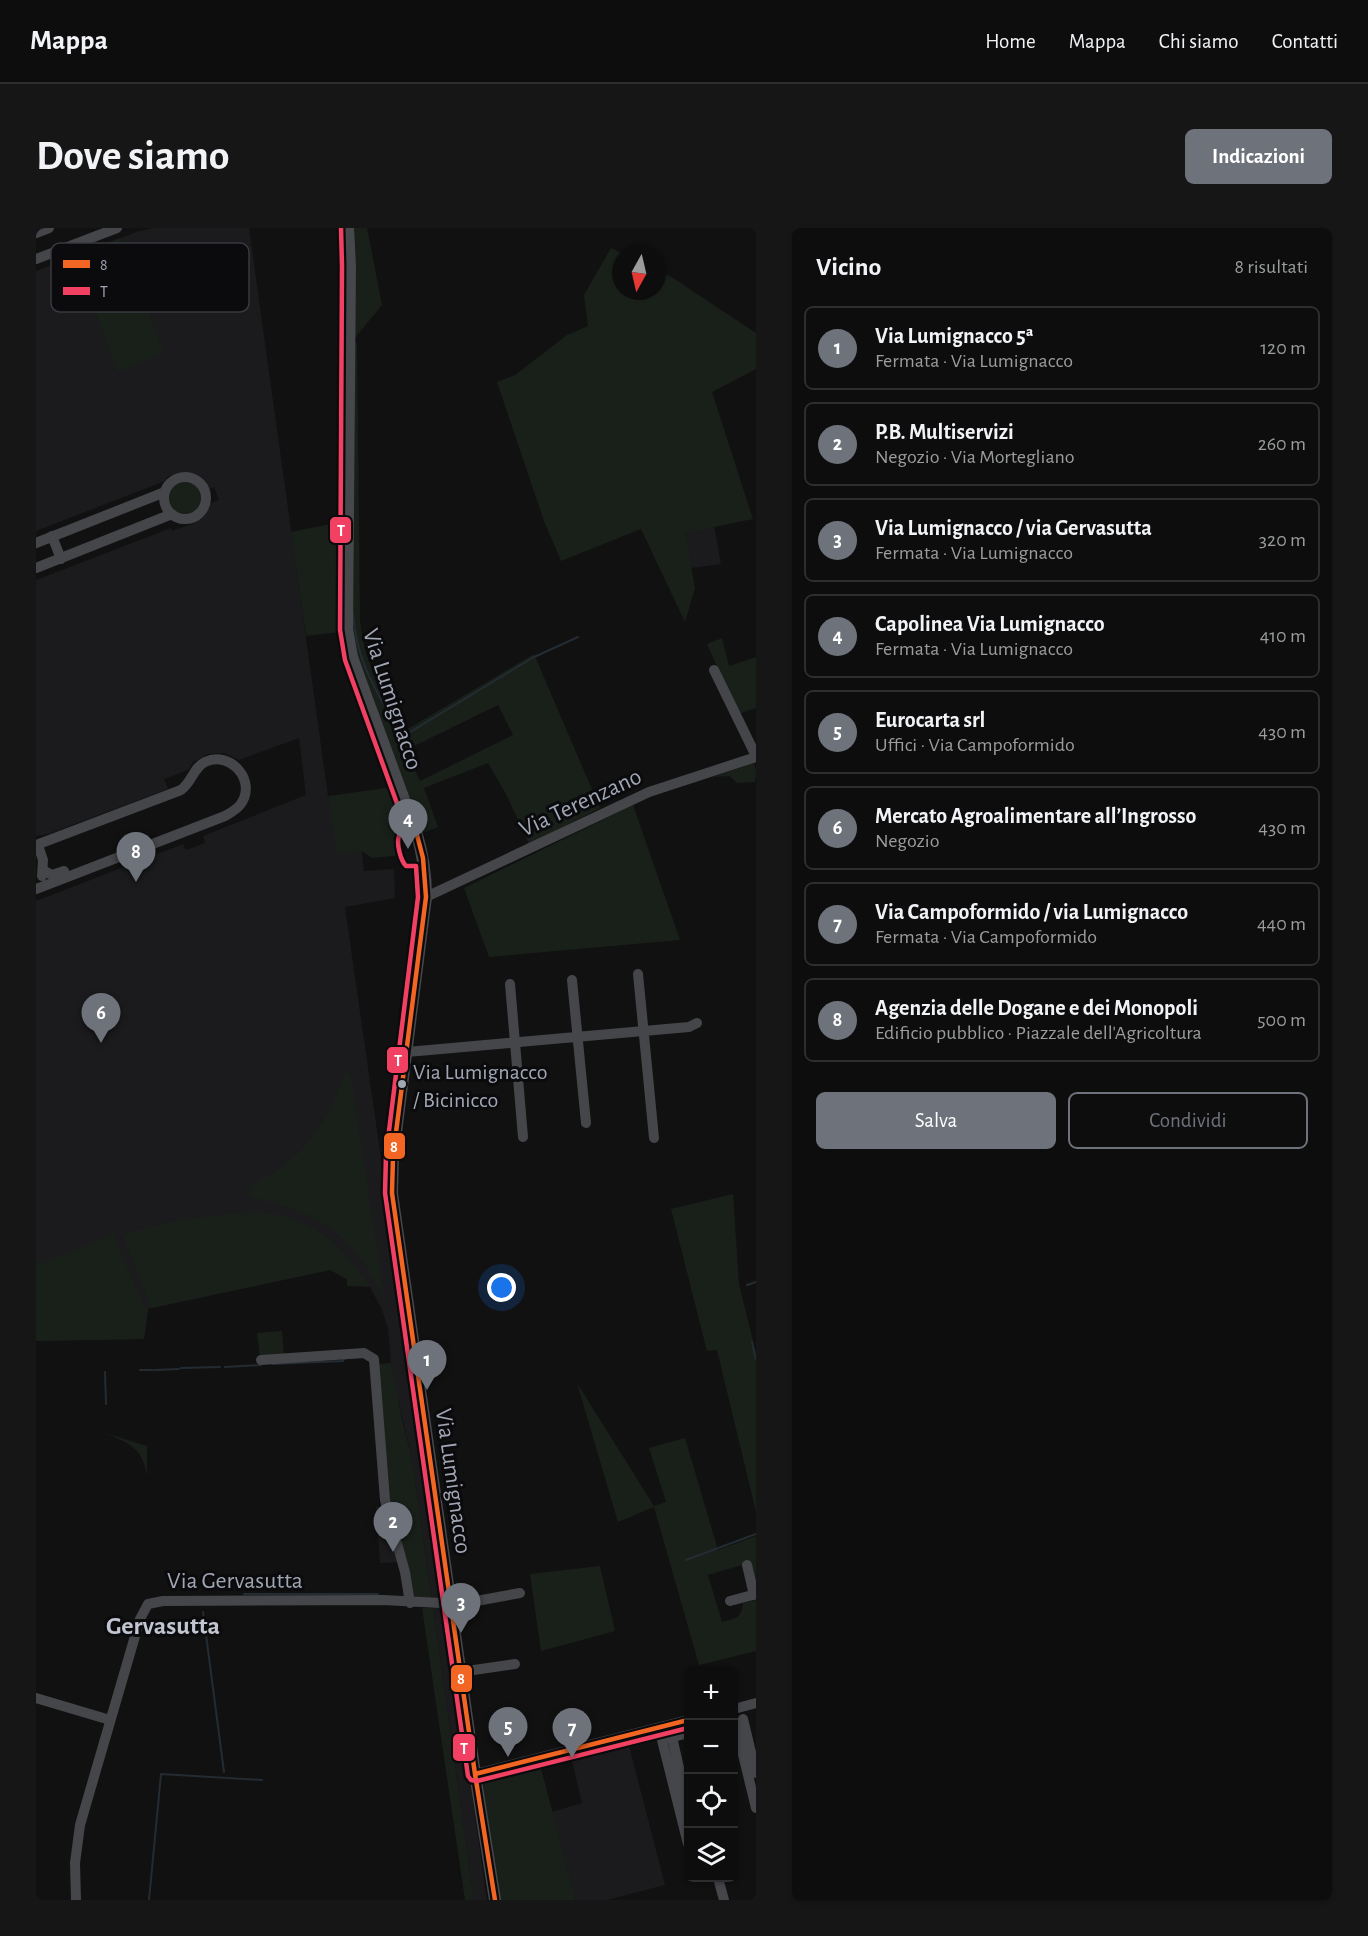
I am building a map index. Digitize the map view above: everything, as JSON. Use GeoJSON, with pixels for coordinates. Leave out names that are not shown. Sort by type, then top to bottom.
{"type":"FeatureCollection","features":[{"type":"Feature","properties":{"kind":"main road","name":"Via Lumignacco"},"geometry":{"type":"LineString","coordinates":[[348,228],[350,266],[347,629],[352,657],[422,852],[426,897],[393,1156],[392,1192],[450,1604],[495,1900]]}},
{"type":"Feature","properties":{"kind":"street"},"geometry":{"type":"LineString","coordinates":[[36,233],[50,228]]}},
{"type":"Feature","properties":{"kind":"street"},"geometry":{"type":"LineString","coordinates":[[78,243],[117,228]]}},
{"type":"Feature","properties":{"kind":"street"},"geometry":{"type":"LineString","coordinates":[[36,259],[51,253]]}},
{"type":"Feature","properties":{"kind":"street"},"geometry":{"type":"LineString","coordinates":[[184,477],[197,481],[205,492],[205,505],[197,515],[184,519],[172,514],[165,504],[165,492],[172,481],[184,477]]}},
{"type":"Feature","properties":{"kind":"street"},"geometry":{"type":"LineString","coordinates":[[36,543],[165,492]]}},
{"type":"Feature","properties":{"kind":"street"},"geometry":{"type":"LineString","coordinates":[[36,568],[172,514]]}},
{"type":"Feature","properties":{"kind":"street"},"geometry":{"type":"LineString","coordinates":[[52,536],[61,559]]}},
{"type":"Feature","properties":{"kind":"street","name":"Via Terenzano"},"geometry":{"type":"LineString","coordinates":[[426,897],[650,792],[756,756],[714,670]]}},
{"type":"Feature","properties":{"kind":"street"},"geometry":{"type":"LineString","coordinates":[[221,760],[234,765],[240,771],[246,785],[241,805],[225,816],[36,889],[43,870],[43,860],[37,845],[181,790],[205,762],[221,760]]}},
{"type":"Feature","properties":{"kind":"street"},"geometry":{"type":"LineString","coordinates":[[43,870],[55,875],[174,829],[188,830]]}},
{"type":"Feature","properties":{"kind":"street"},"geometry":{"type":"LineString","coordinates":[[638,974],[654,1138]]}},
{"type":"Feature","properties":{"kind":"street"},"geometry":{"type":"LineString","coordinates":[[572,980],[586,1123]]}},
{"type":"Feature","properties":{"kind":"street"},"geometry":{"type":"LineString","coordinates":[[510,984],[523,1137]]}},
{"type":"Feature","properties":{"kind":"street"},"geometry":{"type":"LineString","coordinates":[[407,1052],[689,1027],[698,1023]]}},
{"type":"Feature","properties":{"kind":"street"},"geometry":{"type":"LineString","coordinates":[[261,1360],[364,1353],[374,1359],[385,1500],[405,1572],[410,1603]]}},
{"type":"Feature","properties":{"kind":"street"},"geometry":{"type":"LineString","coordinates":[[730,1601],[755,1594],[747,1565]]}},
{"type":"Feature","properties":{"kind":"street"},"geometry":{"type":"LineString","coordinates":[[450,1604],[520,1593]]}},
{"type":"Feature","properties":{"kind":"street","name":"Via Gervasutta"},"geometry":{"type":"LineString","coordinates":[[76,1900],[75,1863],[78,1835],[140,1619],[146,1606],[151,1602],[383,1600],[450,1604]]}},
{"type":"Feature","properties":{"kind":"street"},"geometry":{"type":"LineString","coordinates":[[460,1672],[515,1664]]}},
{"type":"Feature","properties":{"kind":"street"},"geometry":{"type":"LineString","coordinates":[[36,1698],[110,1720]]}},
{"type":"Feature","properties":{"kind":"street"},"geometry":{"type":"LineString","coordinates":[[738,1708],[756,1703]]}},
{"type":"Feature","properties":{"kind":"street"},"geometry":{"type":"LineString","coordinates":[[738,1721],[756,1716]]}},
{"type":"Feature","properties":{"kind":"street"},"geometry":{"type":"LineString","coordinates":[[475,1773],[684,1721]]}},
{"type":"Feature","properties":{"kind":"street"},"geometry":{"type":"LineString","coordinates":[[738,1724],[756,1773]]}},
{"type":"Feature","properties":{"kind":"street"},"geometry":{"type":"LineString","coordinates":[[664,1726],[685,1828]]}},
{"type":"Feature","properties":{"kind":"street"},"geometry":{"type":"LineString","coordinates":[[738,1726],[756,1808]]}},
{"type":"Feature","properties":{"kind":"street"},"geometry":{"type":"LineString","coordinates":[[667,1739],[684,1734]]}},
{"type":"Feature","properties":{"kind":"street"},"geometry":{"type":"LineString","coordinates":[[667,1739],[684,1794]]}},
{"type":"Feature","properties":{"kind":"street"},"geometry":{"type":"LineString","coordinates":[[719,1882],[724,1900]]}},
{"type":"Feature","properties":{"kind":"shaded area"},"geometry":{"type":"Polygon","coordinates":[[[155,228],[249,228],[328,796],[375,850],[362,852],[364,871],[394,869],[395,898],[345,907],[487,1900],[474,1900],[412,1458],[392,1375],[388,1328],[370,1287],[347,1286],[347,1279],[330,1270],[148,1309],[144,1339],[36,1341],[36,901],[183,844],[186,850],[205,843],[203,836],[306,795],[299,738],[239,760],[224,753],[208,754],[193,762],[188,770],[164,779],[168,789],[48,834],[36,836],[36,580],[171,528],[172,531],[192,524],[204,516],[209,504],[219,500],[214,487],[208,490],[197,475],[180,472],[167,477],[165,481],[36,531],[36,271],[51,265],[51,312],[249,312],[249,243],[108,243],[139,231],[155,228]]]}},
{"type":"Feature","properties":{"kind":"shaded area"},"geometry":{"type":"Polygon","coordinates":[[[353,228],[367,228],[382,305],[354,339],[356,272],[353,228]]]}},
{"type":"Feature","properties":{"kind":"shaded area"},"geometry":{"type":"Polygon","coordinates":[[[120,238],[122,243],[107,243],[120,238]]]}},
{"type":"Feature","properties":{"kind":"shaded area"},"geometry":{"type":"Polygon","coordinates":[[[611,248],[612,300],[666,300],[666,274],[756,333],[756,369],[712,392],[753,519],[685,533],[695,588],[685,622],[641,529],[561,561],[544,521],[497,382],[515,375],[567,335],[588,326],[584,295],[611,248]]]}},
{"type":"Feature","properties":{"kind":"shaded area"},"geometry":{"type":"Polygon","coordinates":[[[95,312],[148,312],[164,353],[118,372],[95,312]]]}},
{"type":"Feature","properties":{"kind":"shaded area"},"geometry":{"type":"Polygon","coordinates":[[[357,342],[360,620],[370,666],[406,730],[534,654],[600,808],[529,844],[506,794],[488,763],[424,788],[438,827],[420,834],[360,668],[351,631],[353,347],[357,342]],[[498,705],[406,750],[420,781],[513,735],[498,705]]]}},
{"type":"Feature","properties":{"kind":"shaded area"},"geometry":{"type":"Polygon","coordinates":[[[185,482],[196,487],[201,498],[196,509],[185,514],[174,509],[169,498],[174,487],[185,482]]]}},
{"type":"Feature","properties":{"kind":"shaded area"},"geometry":{"type":"Polygon","coordinates":[[[341,522],[341,632],[306,636],[291,532],[341,522]]]}},
{"type":"Feature","properties":{"kind":"shaded area"},"geometry":{"type":"Polygon","coordinates":[[[714,526],[721,564],[691,568],[684,533],[714,526]]]}},
{"type":"Feature","properties":{"kind":"shaded area"},"geometry":{"type":"Polygon","coordinates":[[[722,638],[729,666],[756,657],[756,708],[738,714],[707,644],[722,638]]]}},
{"type":"Feature","properties":{"kind":"shaded area"},"geometry":{"type":"Polygon","coordinates":[[[754,763],[755,782],[737,783],[730,776],[713,777],[754,763]]]}},
{"type":"Feature","properties":{"kind":"shaded area"},"geometry":{"type":"Polygon","coordinates":[[[393,787],[410,833],[400,836],[403,855],[372,858],[362,851],[337,853],[329,796],[393,787]]]}},
{"type":"Feature","properties":{"kind":"shaded area"},"geometry":{"type":"Polygon","coordinates":[[[633,805],[680,940],[489,957],[464,888],[633,805]]]}},
{"type":"Feature","properties":{"kind":"shaded area"},"geometry":{"type":"Polygon","coordinates":[[[350,1072],[385,1302],[361,1259],[332,1230],[295,1210],[249,1197],[248,1186],[283,1167],[309,1141],[330,1110],[345,1073],[350,1072]]]}},
{"type":"Feature","properties":{"kind":"shaded area"},"geometry":{"type":"Polygon","coordinates":[[[733,1194],[739,1284],[756,1353],[756,1512],[717,1350],[707,1351],[671,1209],[733,1194]]]}},
{"type":"Feature","properties":{"kind":"shaded area"},"geometry":{"type":"Polygon","coordinates":[[[250,1212],[288,1218],[320,1232],[346,1256],[370,1286],[347,1286],[347,1279],[330,1270],[151,1308],[123,1235],[182,1219],[250,1212]]]}},
{"type":"Feature","properties":{"kind":"shaded area"},"geometry":{"type":"Polygon","coordinates":[[[113,1235],[145,1308],[148,1309],[144,1339],[36,1341],[36,1265],[113,1235]]]}},
{"type":"Feature","properties":{"kind":"shaded area"},"geometry":{"type":"Polygon","coordinates":[[[282,1331],[284,1356],[260,1358],[257,1333],[282,1331]]]}},
{"type":"Feature","properties":{"kind":"shaded area"},"geometry":{"type":"Polygon","coordinates":[[[391,1363],[412,1458],[432,1601],[412,1595],[390,1506],[377,1364],[391,1363]]]}},
{"type":"Feature","properties":{"kind":"shaded area"},"geometry":{"type":"Polygon","coordinates":[[[577,1383],[654,1506],[666,1502],[649,1448],[685,1438],[718,1550],[756,1536],[756,1588],[749,1563],[708,1575],[722,1622],[737,1617],[743,1603],[756,1600],[756,1651],[699,1665],[654,1507],[618,1522],[577,1383]]]}},
{"type":"Feature","properties":{"kind":"shaded area"},"geometry":{"type":"Polygon","coordinates":[[[105,1433],[147,1446],[147,1476],[142,1459],[134,1448],[105,1433]]]}},
{"type":"Feature","properties":{"kind":"shaded area"},"geometry":{"type":"Polygon","coordinates":[[[376,1507],[383,1507],[399,1562],[380,1563],[376,1507]]]}},
{"type":"Feature","properties":{"kind":"shaded area"},"geometry":{"type":"Polygon","coordinates":[[[600,1566],[615,1631],[541,1651],[530,1574],[600,1566]]]}},
{"type":"Feature","properties":{"kind":"shaded area"},"geometry":{"type":"Polygon","coordinates":[[[422,1608],[433,1608],[474,1900],[465,1900],[422,1608]]]}},
{"type":"Feature","properties":{"kind":"shaded area"},"geometry":{"type":"Polygon","coordinates":[[[628,1742],[665,1885],[607,1900],[576,1900],[552,1812],[582,1803],[571,1757],[628,1742]]]}},
{"type":"Feature","properties":{"kind":"shaded area"},"geometry":{"type":"Polygon","coordinates":[[[540,1765],[576,1900],[499,1900],[483,1785],[487,1779],[540,1765]]]}},
{"type":"Feature","properties":{"kind":"waterway"},"geometry":{"type":"LineString","coordinates":[[353,613],[355,631],[364,663],[402,737],[532,658],[578,637]]}},
{"type":"Feature","properties":{"kind":"waterway"},"geometry":{"type":"LineString","coordinates":[[405,743],[407,747]]}},
{"type":"Feature","properties":{"kind":"waterway"},"geometry":{"type":"LineString","coordinates":[[747,1285],[756,1282]]}},
{"type":"Feature","properties":{"kind":"waterway"},"geometry":{"type":"LineString","coordinates":[[752,1342],[756,1360]]}},
{"type":"Feature","properties":{"kind":"waterway"},"geometry":{"type":"LineString","coordinates":[[273,1364],[343,1361],[344,1359]]}},
{"type":"Feature","properties":{"kind":"waterway"},"geometry":{"type":"LineString","coordinates":[[225,1367],[261,1365]]}},
{"type":"Feature","properties":{"kind":"waterway"},"geometry":{"type":"LineString","coordinates":[[181,1368],[220,1367]]}},
{"type":"Feature","properties":{"kind":"waterway"},"geometry":{"type":"LineString","coordinates":[[155,1370],[179,1369]]}},
{"type":"Feature","properties":{"kind":"waterway"},"geometry":{"type":"LineString","coordinates":[[140,1370],[153,1370]]}},
{"type":"Feature","properties":{"kind":"waterway"},"geometry":{"type":"LineString","coordinates":[[105,1372],[106,1404]]}},
{"type":"Feature","properties":{"kind":"waterway"},"geometry":{"type":"LineString","coordinates":[[686,1560],[756,1534]]}},
{"type":"Feature","properties":{"kind":"waterway"},"geometry":{"type":"LineString","coordinates":[[244,1594],[378,1594]]}},
{"type":"Feature","properties":{"kind":"waterway"},"geometry":{"type":"LineString","coordinates":[[203,1612],[224,1772]]}},
{"type":"Feature","properties":{"kind":"waterway"},"geometry":{"type":"LineString","coordinates":[[149,1900],[161,1774],[262,1780]]}},
{"type":"Feature","properties":{"kind":"transit line","name":"T"},"geometry":{"type":"LineString","coordinates":[[341,228],[340,630],[345,660],[407,831],[399,836],[399,848],[406,866],[416,866],[418,897],[386,1155],[385,1193],[468,1776],[471,1780],[477,1781],[684,1729]]}},
{"type":"Feature","properties":{"kind":"transit line","name":"8"},"geometry":{"type":"LineString","coordinates":[[417,835],[423,858],[426,897],[393,1156],[392,1193],[495,1900]]}},
{"type":"Feature","properties":{"kind":"transit line","name":"8"},"geometry":{"type":"LineString","coordinates":[[475,1774],[684,1721]]}},
{"type":"Feature","properties":{"kind":"place","name":"Capolinea Via Lumignacco"},"geometry":{"type":"Point","coordinates":[408,849]}},
{"type":"Feature","properties":{"kind":"place","name":"Agenzia delle Dogane e dei Monopoli"},"geometry":{"type":"Point","coordinates":[136,882]}},
{"type":"Feature","properties":{"kind":"place","name":"Mercato Agroalimentare all’Ingrosso"},"geometry":{"type":"Point","coordinates":[101,1043]}},
{"type":"Feature","properties":{"kind":"place","name":"Via Lumignacco / Bicinicco"},"geometry":{"type":"Point","coordinates":[402,1084]}},
{"type":"Feature","properties":{"kind":"place","name":"Via Lumignacco 5ª"},"geometry":{"type":"Point","coordinates":[427,1390]}},
{"type":"Feature","properties":{"kind":"place","name":"P.B. Multiservizi"},"geometry":{"type":"Point","coordinates":[393,1552]}},
{"type":"Feature","properties":{"kind":"place","name":"Via Lumignacco / via Gervasutta"},"geometry":{"type":"Point","coordinates":[461,1633]}},
{"type":"Feature","properties":{"kind":"place","name":"Eurocarta srl"},"geometry":{"type":"Point","coordinates":[508,1757]}},
{"type":"Feature","properties":{"kind":"place","name":"Via Campoformido / via Lumignacco"},"geometry":{"type":"Point","coordinates":[572,1758]}},
{"type":"Feature","properties":{"kind":"district","name":"Gervasutta"},"geometry":{"type":"Point","coordinates":[163,1625]}}]}
